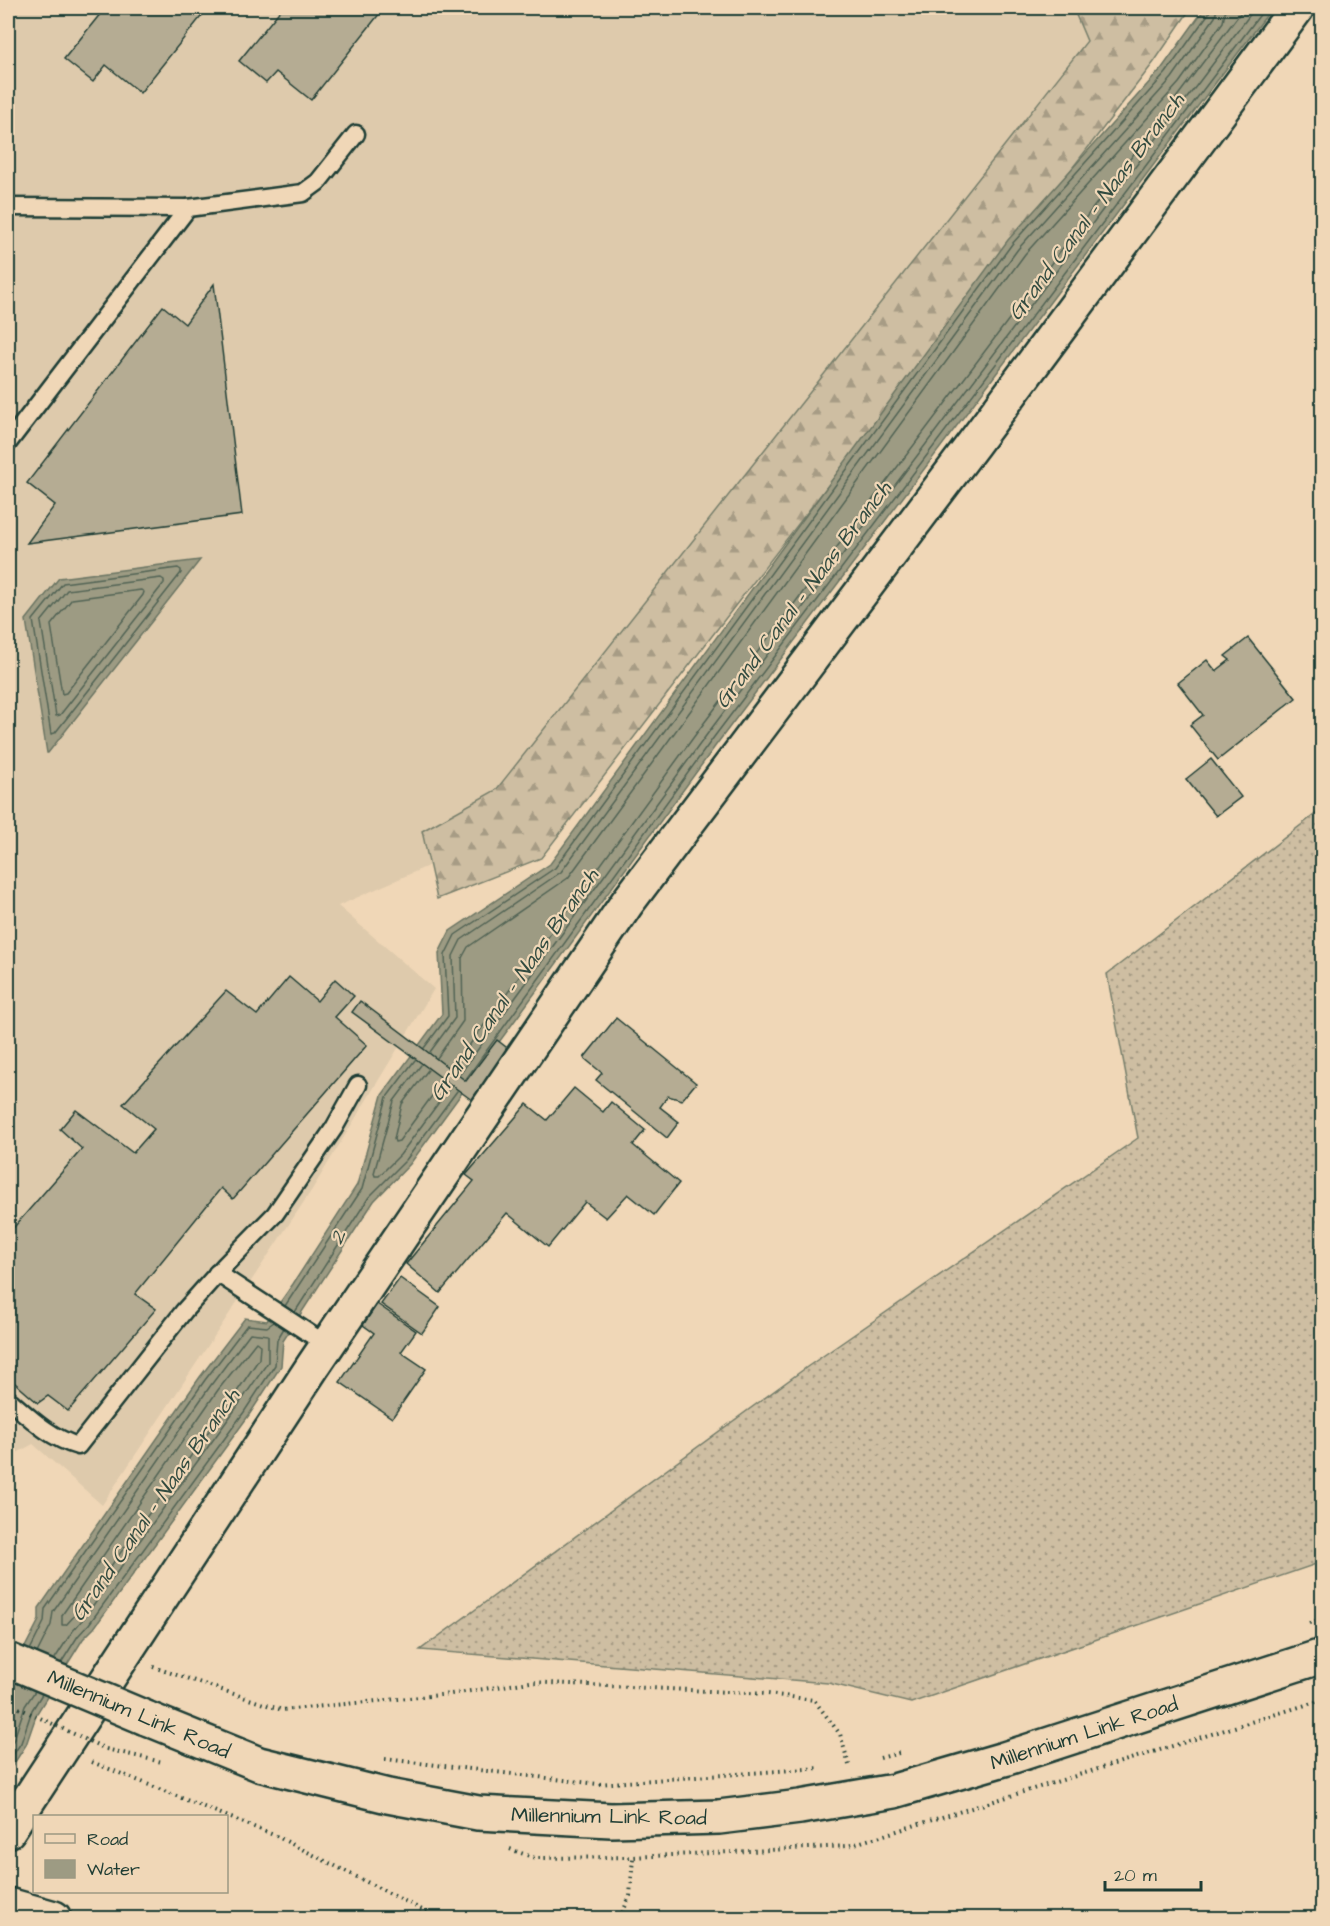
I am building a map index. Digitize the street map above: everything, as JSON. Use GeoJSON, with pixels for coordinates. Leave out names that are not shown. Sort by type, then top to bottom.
{"type":"FeatureCollection","features":[{"type":"Feature","properties":{"kind":"main road"},"geometry":{"type":"LineString","coordinates":[[8,1831],[327,1345],[627,903],[974,443],[1297,8]]}},
{"type":"Feature","properties":{"kind":"main road","name":"Millennium Link Road"},"geometry":{"type":"LineString","coordinates":[[8,1660],[259,1764],[388,1796],[478,1813],[611,1820],[718,1817],[800,1807],[894,1791],[1004,1759],[1323,1656]]}},
{"type":"Feature","properties":{"kind":"main road"},"geometry":{"type":"LineString","coordinates":[[8,1905],[50,1917]]}},
{"type":"Feature","properties":{"kind":"lane"},"geometry":{"type":"LineString","coordinates":[[8,207],[188,208],[303,193],[318,182],[356,134]]}},
{"type":"Feature","properties":{"kind":"lane"},"geometry":{"type":"LineString","coordinates":[[8,443],[188,208]]}},
{"type":"Feature","properties":{"kind":"lane"},"geometry":{"type":"LineString","coordinates":[[8,1399],[35,1423],[62,1441],[78,1446],[184,1311],[217,1273],[275,1214],[334,1128],[358,1085]]}},
{"type":"Feature","properties":{"kind":"lane"},"geometry":{"type":"LineString","coordinates":[[217,1273],[327,1345]]}},
{"type":"Feature","properties":{"kind":"path"},"geometry":{"type":"LineString","coordinates":[[1300,1626],[1323,1619]]}},
{"type":"Feature","properties":{"kind":"path"},"geometry":{"type":"LineString","coordinates":[[145,1664],[282,1710],[451,1694],[530,1682],[768,1694],[814,1700],[840,1734],[849,1766],[838,1767]]}},
{"type":"Feature","properties":{"kind":"path"},"geometry":{"type":"LineString","coordinates":[[8,1703],[106,1749]]}},
{"type":"Feature","properties":{"kind":"path"},"geometry":{"type":"LineString","coordinates":[[873,1760],[907,1750]]}},
{"type":"Feature","properties":{"kind":"path"},"geometry":{"type":"LineString","coordinates":[[385,1759],[598,1784],[827,1767]]}},
{"type":"Feature","properties":{"kind":"path"},"geometry":{"type":"LineString","coordinates":[[88,1760],[224,1815]]}},
{"type":"Feature","properties":{"kind":"path"},"geometry":{"type":"LineString","coordinates":[[228,1817],[276,1836],[438,1918]]}},
{"type":"Feature","properties":{"kind":"path"},"geometry":{"type":"LineString","coordinates":[[620,1918],[630,1896],[633,1857]]}},
{"type":"Feature","properties":{"kind":"shaded area"},"geometry":{"type":"Polygon","coordinates":[[[8,8],[1129,8],[522,824],[338,906],[434,989],[313,1188],[102,1505],[33,1444],[8,1458],[8,8]]]}},
{"type":"Feature","properties":{"kind":"green space"},"geometry":{"type":"Polygon","coordinates":[[[1073,8],[1191,8],[1154,62],[541,858],[437,899],[422,831],[496,790],[1087,41],[1073,8]]]}},
{"type":"Feature","properties":{"kind":"green space"},"geometry":{"type":"Polygon","coordinates":[[[1322,809],[1322,1562],[911,1703],[828,1683],[420,1650],[807,1367],[1138,1138],[1107,974],[1322,809]]]}},
{"type":"Feature","properties":{"kind":"water"},"geometry":{"type":"Polygon","coordinates":[[[1205,8],[1272,8],[719,741],[410,1164],[374,1201],[283,1341],[281,1366],[249,1415],[94,1628],[83,1639],[37,1713],[26,1745],[8,1773],[8,1680],[39,1620],[39,1608],[200,1377],[245,1318],[267,1321],[357,1185],[382,1095],[442,1014],[439,953],[450,931],[550,864],[1008,240],[1162,68],[1205,8]]]}},
{"type":"Feature","properties":{"kind":"water"},"geometry":{"type":"Polygon","coordinates":[[[200,560],[47,753],[26,620],[59,578],[200,560]]]}},
{"type":"Feature","properties":{"kind":"building"},"geometry":{"type":"Polygon","coordinates":[[[105,8],[208,8],[140,93],[106,65],[93,82],[64,59],[105,8]]]}},
{"type":"Feature","properties":{"kind":"building"},"geometry":{"type":"Polygon","coordinates":[[[282,8],[384,8],[311,100],[276,72],[266,83],[239,61],[282,8]]]}},
{"type":"Feature","properties":{"kind":"building"},"geometry":{"type":"Polygon","coordinates":[[[214,284],[242,515],[27,543],[55,505],[27,483],[163,306],[185,324],[214,284]]]}},
{"type":"Feature","properties":{"kind":"building"},"geometry":{"type":"Polygon","coordinates":[[[1248,638],[1296,698],[1218,760],[1190,725],[1203,715],[1178,683],[1207,660],[1216,671],[1230,660],[1225,656],[1248,638]]]}},
{"type":"Feature","properties":{"kind":"building"},"geometry":{"type":"Polygon","coordinates":[[[1211,759],[1241,797],[1216,816],[1186,779],[1211,759]]]}},
{"type":"Feature","properties":{"kind":"building"},"geometry":{"type":"Polygon","coordinates":[[[8,786],[12,821],[8,822],[8,786]]]}},
{"type":"Feature","properties":{"kind":"building"},"geometry":{"type":"Polygon","coordinates":[[[289,977],[317,1001],[335,979],[354,996],[335,1017],[367,1045],[233,1199],[221,1188],[135,1294],[156,1309],[68,1411],[48,1396],[38,1403],[8,1377],[8,1234],[82,1149],[60,1129],[76,1110],[133,1153],[154,1129],[123,1104],[226,991],[257,1015],[289,977]]]}},
{"type":"Feature","properties":{"kind":"building"},"geometry":{"type":"Polygon","coordinates":[[[360,1001],[466,1081],[497,1040],[515,1054],[480,1106],[352,1012],[360,1001]]]}},
{"type":"Feature","properties":{"kind":"building"},"geometry":{"type":"Polygon","coordinates":[[[616,1018],[696,1083],[682,1100],[668,1096],[660,1107],[679,1122],[667,1138],[596,1080],[602,1073],[584,1058],[616,1018]]]}},
{"type":"Feature","properties":{"kind":"building"},"geometry":{"type":"Polygon","coordinates":[[[574,1088],[603,1112],[611,1102],[645,1130],[633,1145],[679,1183],[654,1215],[628,1194],[606,1218],[585,1202],[548,1247],[507,1213],[440,1293],[406,1264],[474,1181],[466,1175],[527,1104],[547,1120],[574,1088]]]}},
{"type":"Feature","properties":{"kind":"building"},"geometry":{"type":"Polygon","coordinates":[[[400,1278],[440,1307],[422,1333],[381,1304],[400,1278]]]}},
{"type":"Feature","properties":{"kind":"building"},"geometry":{"type":"Polygon","coordinates":[[[377,1304],[416,1331],[401,1352],[426,1369],[392,1418],[340,1382],[374,1333],[363,1325],[377,1304]]]}},
{"type":"Feature","properties":{"kind":"water label","name":"Grand Canal - Naas Branch"},"geometry":{"type":"Point","coordinates":[1095,206]}},
{"type":"Feature","properties":{"kind":"water label","name":"Grand Canal - Naas Branch"},"geometry":{"type":"Point","coordinates":[802,594]}},
{"type":"Feature","properties":{"kind":"water label","name":"Grand Canal - Naas Branch"},"geometry":{"type":"Point","coordinates":[513,984]}},
{"type":"Feature","properties":{"kind":"water label","name":"2"},"geometry":{"type":"Point","coordinates":[337,1236]}},
{"type":"Feature","properties":{"kind":"water label","name":"Grand Canal - Naas Branch"},"geometry":{"type":"Point","coordinates":[154,1504]}}]}
